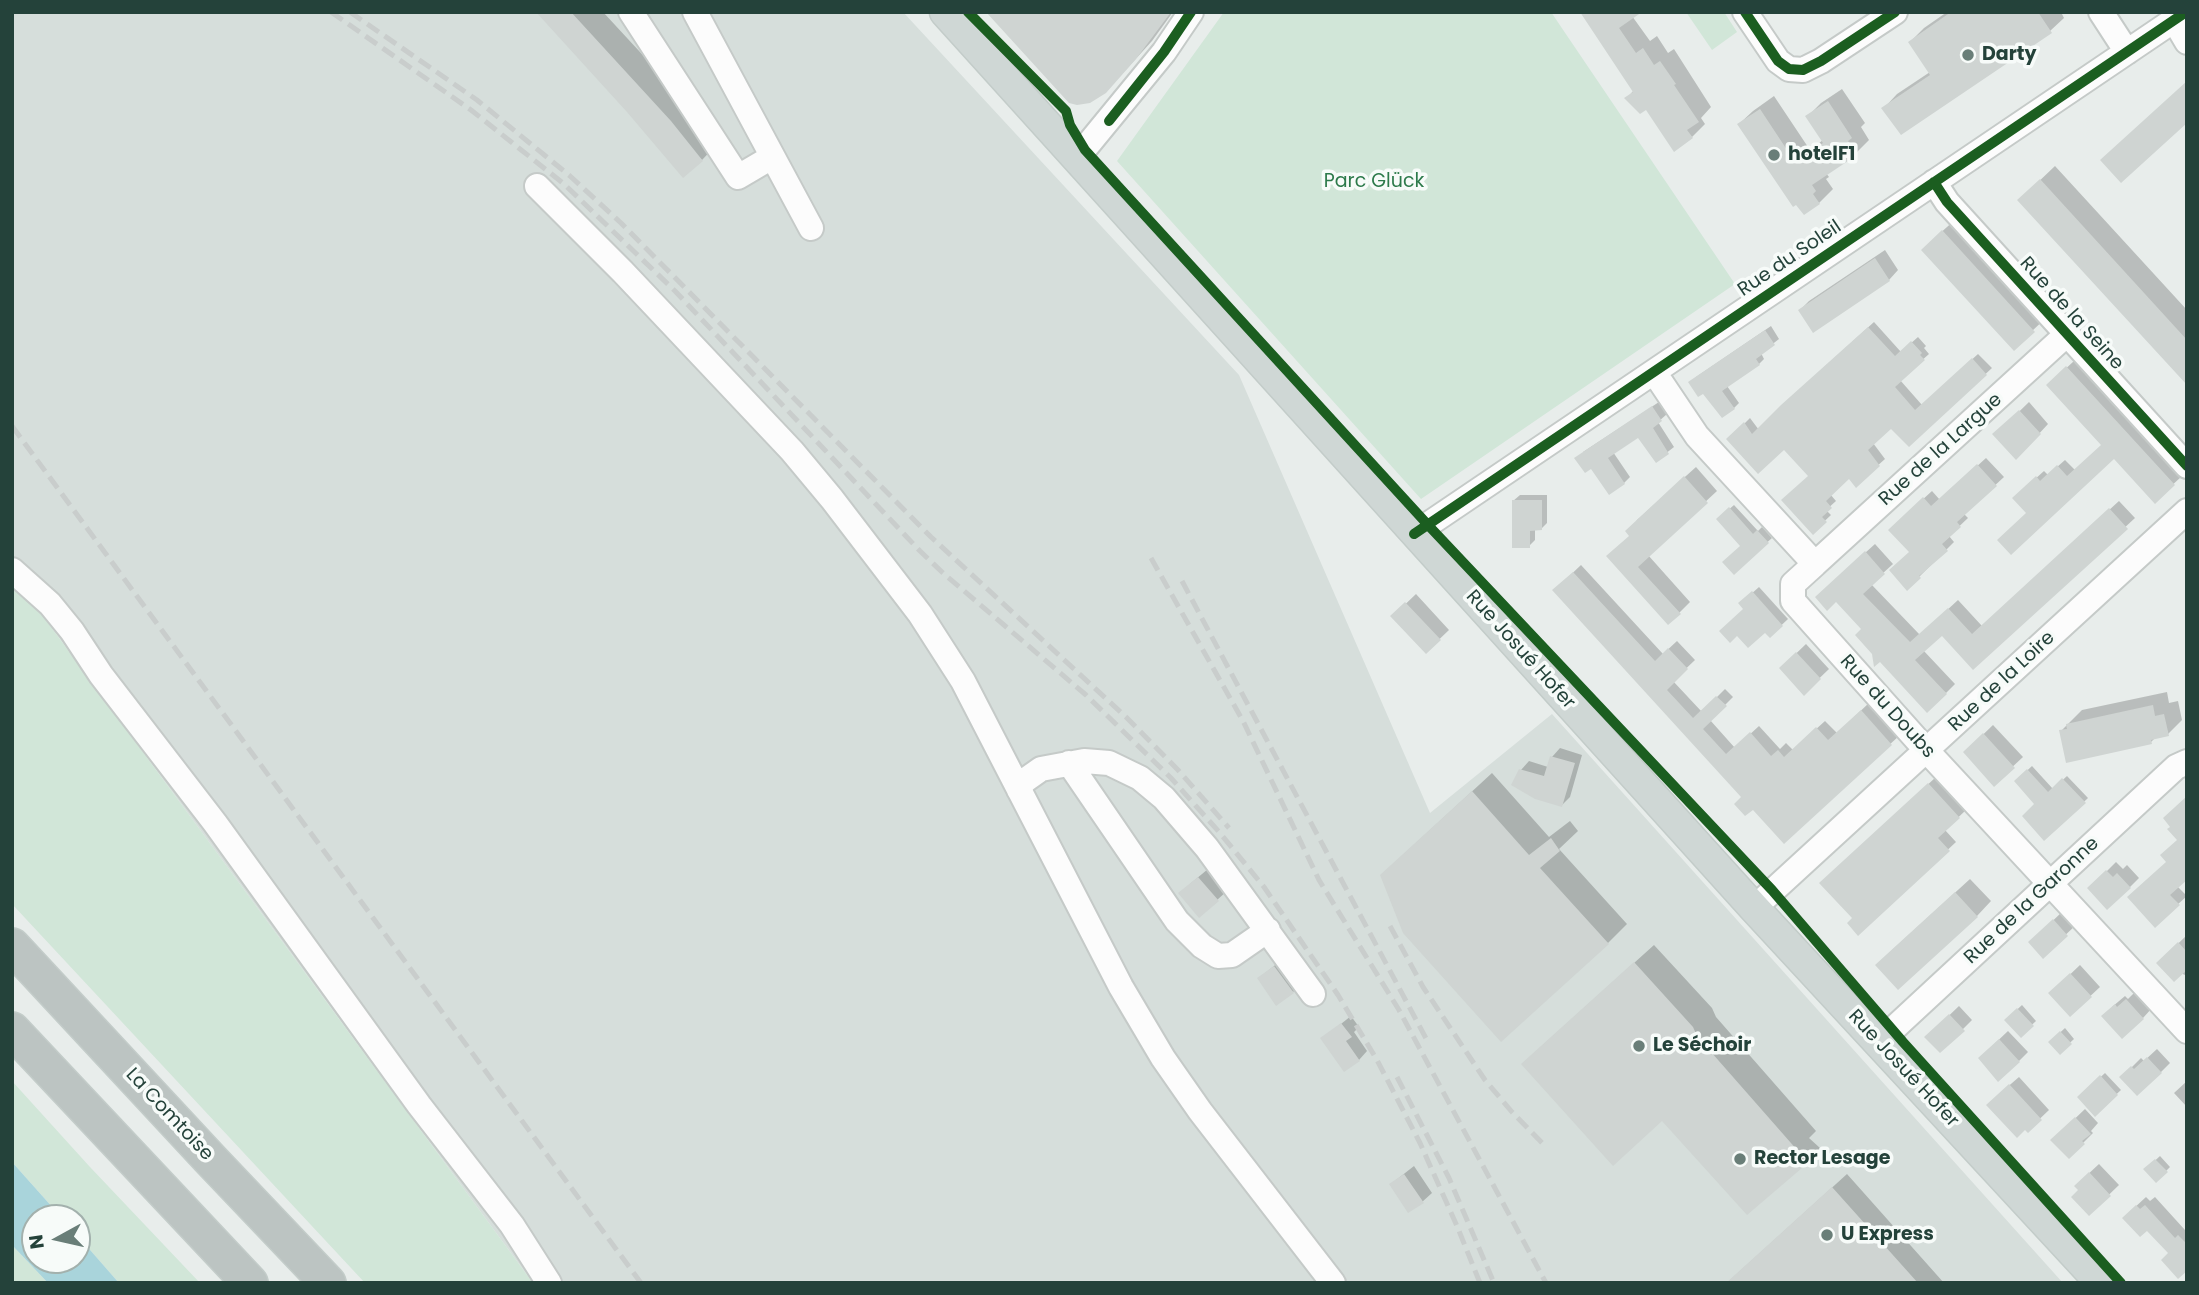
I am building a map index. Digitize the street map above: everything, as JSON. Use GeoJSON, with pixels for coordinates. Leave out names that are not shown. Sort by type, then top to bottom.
{"type":"FeatureCollection","features":[{"type":"Feature","properties":{"kind":"highway","name":"La Comtoise"},"geometry":{"type":"LineString","coordinates":[[12,946],[328,1283]]}},
{"type":"Feature","properties":{"kind":"highway"},"geometry":{"type":"LineString","coordinates":[[12,1030],[250,1283]]}},
{"type":"Feature","properties":{"kind":"main road","name":"Rue Josué Hofer"},"geometry":{"type":"LineString","coordinates":[[945,12],[1754,908],[2101,1283]]}},
{"type":"Feature","properties":{"kind":"street"},"geometry":{"type":"LineString","coordinates":[[631,12],[738,177],[772,157]]}},
{"type":"Feature","properties":{"kind":"street"},"geometry":{"type":"LineString","coordinates":[[695,12],[811,228]]}},
{"type":"Feature","properties":{"kind":"street"},"geometry":{"type":"LineString","coordinates":[[1077,158],[1164,52],[1191,12]]}},
{"type":"Feature","properties":{"kind":"street"},"geometry":{"type":"LineString","coordinates":[[1745,12],[1778,61],[1788,69],[1803,70],[1895,12]]}},
{"type":"Feature","properties":{"kind":"street"},"geometry":{"type":"LineString","coordinates":[[2101,12],[2127,52]]}},
{"type":"Feature","properties":{"kind":"street"},"geometry":{"type":"LineString","coordinates":[[2180,16],[2187,42]]}},
{"type":"Feature","properties":{"kind":"street","name":"Rue du Soleil"},"geometry":{"type":"LineString","coordinates":[[1414,534],[2180,16]]}},
{"type":"Feature","properties":{"kind":"street","name":"Rue de la Seine"},"geometry":{"type":"LineString","coordinates":[[1934,182],[1947,202],[2187,466]]}},
{"type":"Feature","properties":{"kind":"street"},"geometry":{"type":"LineString","coordinates":[[537,186],[623,272],[754,411],[832,499],[941,643],[988,728],[1121,987],[1163,1058],[1225,1144],[1333,1283]]}},
{"type":"Feature","properties":{"kind":"street","name":"Rue de la Largue"},"geometry":{"type":"LineString","coordinates":[[1815,564],[2066,335]]}},
{"type":"Feature","properties":{"kind":"street"},"geometry":{"type":"LineString","coordinates":[[1654,372],[1697,436],[1815,564]]}},
{"type":"Feature","properties":{"kind":"street","name":"Rue de la Loire"},"geometry":{"type":"LineString","coordinates":[[1754,908],[2187,511]]}},
{"type":"Feature","properties":{"kind":"street","name":"Rue du Doubs"},"geometry":{"type":"LineString","coordinates":[[1815,564],[1793,584],[1793,601],[1927,751],[2187,1031]]}},
{"type":"Feature","properties":{"kind":"street"},"geometry":{"type":"LineString","coordinates":[[12,570],[29,584],[72,631],[101,675],[215,823],[419,1105],[505,1215],[549,1283]]}},
{"type":"Feature","properties":{"kind":"street","name":"Rue de la Garonne"},"geometry":{"type":"LineString","coordinates":[[1878,1043],[2176,767],[2187,762]]}},
{"type":"Feature","properties":{"kind":"street"},"geometry":{"type":"LineString","coordinates":[[1019,790],[1024,781],[1041,769],[1069,763],[1109,763],[1130,772],[1152,787],[1207,848],[1313,994]]}},
{"type":"Feature","properties":{"kind":"street"},"geometry":{"type":"LineString","coordinates":[[1069,763],[1177,922],[1202,946],[1218,956],[1232,955],[1268,930]]}},
{"type":"Feature","properties":{"kind":"shaded area"},"geometry":{"type":"Polygon","coordinates":[[[12,12],[903,12],[1239,375],[1430,813],[1552,714],[2063,1283],[533,1283],[32,601],[12,589],[12,12]]]}},
{"type":"Feature","properties":{"kind":"green space","name":"Parc Glück"},"geometry":{"type":"Polygon","coordinates":[[[1224,12],[1551,12],[1735,284],[1421,499],[1117,161],[1224,12]]]}},
{"type":"Feature","properties":{"kind":"green space"},"geometry":{"type":"Polygon","coordinates":[[[1686,12],[1724,12],[1737,32],[1712,50],[1686,12]]]}},
{"type":"Feature","properties":{"kind":"green space"},"geometry":{"type":"Polygon","coordinates":[[[12,589],[32,601],[533,1283],[365,1283],[12,904],[12,589]]]}},
{"type":"Feature","properties":{"kind":"green space"},"geometry":{"type":"Polygon","coordinates":[[[12,1081],[200,1283],[119,1283],[91,1251],[91,1204],[50,1204],[12,1162],[12,1081]]]}},
{"type":"Feature","properties":{"kind":"green space"},"geometry":{"type":"Polygon","coordinates":[[[12,1245],[21,1254],[21,1274],[39,1274],[48,1283],[12,1283],[12,1245]]]}},
{"type":"Feature","properties":{"kind":"water"},"geometry":{"type":"Polygon","coordinates":[[[12,1162],[50,1204],[21,1204],[21,1254],[12,1245],[12,1162]]]}},
{"type":"Feature","properties":{"kind":"water"},"geometry":{"type":"Polygon","coordinates":[[[91,1251],[119,1283],[48,1283],[39,1274],[91,1274],[91,1251]]]}},
{"type":"Feature","properties":{"kind":"building"},"geometry":{"type":"Polygon","coordinates":[[[536,12],[571,12],[671,121],[703,161],[683,178],[536,12]]]}},
{"type":"Feature","properties":{"kind":"building"},"geometry":{"type":"Polygon","coordinates":[[[986,12],[1171,12],[1136,59],[1106,93],[1090,103],[1077,105],[1069,103],[986,12]]]}},
{"type":"Feature","properties":{"kind":"building"},"geometry":{"type":"Polygon","coordinates":[[[1580,12],[1642,12],[1619,28],[1636,53],[1643,48],[1654,65],[1660,61],[1676,84],[1674,85],[1699,122],[1687,130],[1693,138],[1674,152],[1646,110],[1640,114],[1624,98],[1633,92],[1580,12]]]}},
{"type":"Feature","properties":{"kind":"building","name":"Darty"},"geometry":{"type":"Polygon","coordinates":[[[1951,12],[2038,12],[2052,33],[1901,135],[1881,108],[1930,75],[1908,42],[1951,12]]]}},
{"type":"Feature","properties":{"kind":"building"},"geometry":{"type":"Polygon","coordinates":[[[2187,81],[2187,123],[2121,183],[2100,160],[2187,81]]]}},
{"type":"Feature","properties":{"kind":"building","name":"hotelF1"},"geometry":{"type":"Polygon","coordinates":[[[1828,101],[1852,138],[1848,141],[1857,155],[1812,185],[1816,191],[1813,194],[1820,204],[1804,215],[1796,205],[1793,207],[1737,124],[1760,109],[1795,162],[1823,143],[1805,116],[1828,101]]]}},
{"type":"Feature","properties":{"kind":"building"},"geometry":{"type":"Polygon","coordinates":[[[2040,179],[2187,340],[2187,385],[2017,200],[2040,179]]]}},
{"type":"Feature","properties":{"kind":"building"},"geometry":{"type":"Polygon","coordinates":[[[1942,230],[2035,332],[2014,351],[1921,250],[1942,230]]]}},
{"type":"Feature","properties":{"kind":"building"},"geometry":{"type":"Polygon","coordinates":[[[1875,258],[1890,281],[1813,333],[1798,310],[1875,258]]]}},
{"type":"Feature","properties":{"kind":"building"},"geometry":{"type":"Polygon","coordinates":[[[1868,327],[1895,356],[1911,341],[1922,353],[1920,355],[1925,360],[1895,387],[1915,410],[1972,358],[1987,375],[1909,447],[1891,429],[1868,450],[1880,466],[1856,488],[1849,479],[1826,501],[1832,508],[1822,517],[1827,522],[1813,535],[1781,500],[1808,476],[1784,450],[1758,474],[1726,439],[1744,422],[1752,434],[1868,327]]]}},
{"type":"Feature","properties":{"kind":"building"},"geometry":{"type":"Polygon","coordinates":[[[1765,330],[1775,345],[1756,359],[1760,365],[1722,391],[1735,409],[1722,418],[1703,394],[1698,397],[1688,382],[1765,330]]]}},
{"type":"Feature","properties":{"kind":"building"},"geometry":{"type":"Polygon","coordinates":[[[2066,366],[2175,485],[2155,504],[2114,459],[2011,555],[1997,540],[2026,513],[2012,498],[2036,476],[2040,481],[2057,465],[2067,476],[2101,445],[2046,385],[2066,366]]]}},
{"type":"Feature","properties":{"kind":"building"},"geometry":{"type":"Polygon","coordinates":[[[1652,406],[1662,421],[1653,428],[1669,454],[1656,463],[1638,438],[1608,458],[1625,484],[1609,495],[1591,469],[1585,473],[1574,458],[1652,406]]]}},
{"type":"Feature","properties":{"kind":"building"},"geometry":{"type":"Polygon","coordinates":[[[2019,410],[2041,434],[2016,460],[1992,434],[2019,410]]]}},
{"type":"Feature","properties":{"kind":"building"},"geometry":{"type":"Polygon","coordinates":[[[1977,464],[1997,486],[1957,522],[1961,527],[1942,544],[1948,551],[1919,576],[1921,578],[1907,591],[1889,570],[1909,552],[1888,530],[1923,497],[1931,506],[1977,464]]]}},
{"type":"Feature","properties":{"kind":"building"},"geometry":{"type":"Polygon","coordinates":[[[1684,476],[1708,503],[1638,567],[1681,614],[1668,625],[1606,556],[1629,536],[1625,531],[1684,476]]]}},
{"type":"Feature","properties":{"kind":"building"},"geometry":{"type":"Polygon","coordinates":[[[1512,500],[1542,500],[1542,530],[1530,531],[1530,548],[1512,548],[1512,500]]]}},
{"type":"Feature","properties":{"kind":"building"},"geometry":{"type":"Polygon","coordinates":[[[1729,507],[1753,534],[1757,530],[1769,543],[1734,575],[1722,562],[1740,546],[1716,519],[1729,507]]]}},
{"type":"Feature","properties":{"kind":"building"},"geometry":{"type":"Polygon","coordinates":[[[2109,508],[2128,529],[1973,670],[1942,636],[1915,660],[1947,694],[1927,713],[1880,662],[1874,667],[1872,654],[1855,635],[1861,629],[1836,602],[1827,611],[1815,597],[1865,551],[1885,574],[1863,594],[1910,642],[1948,608],[1972,634],[2109,508]]]}},
{"type":"Feature","properties":{"kind":"building"},"geometry":{"type":"Polygon","coordinates":[[[1573,572],[1655,661],[1668,648],[1688,669],[1667,690],[1693,718],[1716,696],[1727,706],[1703,729],[1726,754],[1750,732],[1771,756],[1778,750],[1784,757],[1816,727],[1828,740],[1861,710],[1892,745],[1784,844],[1753,810],[1745,816],[1734,804],[1741,797],[1552,590],[1573,572]]]}},
{"type":"Feature","properties":{"kind":"building"},"geometry":{"type":"Polygon","coordinates":[[[1752,591],[1783,626],[1770,638],[1765,633],[1748,648],[1737,636],[1730,643],[1719,631],[1743,609],[1738,603],[1752,591]]]}},
{"type":"Feature","properties":{"kind":"building"},"geometry":{"type":"Polygon","coordinates":[[[1405,602],[1441,640],[1426,654],[1390,616],[1405,602]]]}},
{"type":"Feature","properties":{"kind":"building"},"geometry":{"type":"Polygon","coordinates":[[[1796,652],[1821,679],[1804,696],[1779,668],[1796,652]]]}},
{"type":"Feature","properties":{"kind":"building"},"geometry":{"type":"Polygon","coordinates":[[[2153,705],[2155,716],[2164,714],[2169,736],[2151,740],[2152,744],[2066,763],[2059,730],[2067,729],[2066,724],[2153,705]]]}},
{"type":"Feature","properties":{"kind":"building"},"geometry":{"type":"Polygon","coordinates":[[[1983,733],[2015,768],[1994,787],[1963,752],[1983,733]]]}},
{"type":"Feature","properties":{"kind":"building"},"geometry":{"type":"Polygon","coordinates":[[[1550,756],[1575,763],[1562,807],[1535,799],[1511,785],[1519,769],[1544,776],[1550,756]]]}},
{"type":"Feature","properties":{"kind":"building"},"geometry":{"type":"Polygon","coordinates":[[[2027,769],[2048,792],[2062,778],[2086,803],[2044,841],[2022,816],[2034,804],[2014,781],[2027,769]]]}},
{"type":"Feature","properties":{"kind":"building"},"geometry":{"type":"Polygon","coordinates":[[[1928,783],[1960,818],[1938,838],[1950,851],[1858,936],[1847,923],[1852,918],[1819,883],[1928,783]]]}},
{"type":"Feature","properties":{"kind":"building"},"geometry":{"type":"Polygon","coordinates":[[[1472,791],[1529,855],[1551,838],[1560,851],[1540,868],[1609,944],[1501,1042],[1403,933],[1380,875],[1472,791]]]}},
{"type":"Feature","properties":{"kind":"building"},"geometry":{"type":"Polygon","coordinates":[[[2187,796],[2187,880],[2170,895],[2180,905],[2155,928],[2127,897],[2166,862],[2160,855],[2177,840],[2167,829],[2170,827],[2163,818],[2187,796]]]}},
{"type":"Feature","properties":{"kind":"building"},"geometry":{"type":"Polygon","coordinates":[[[2106,870],[2113,877],[2117,873],[2131,888],[2107,910],[2087,888],[2106,870]]]}},
{"type":"Feature","properties":{"kind":"building"},"geometry":{"type":"Polygon","coordinates":[[[1198,877],[1219,901],[1199,918],[1178,893],[1198,877]]]}},
{"type":"Feature","properties":{"kind":"building"},"geometry":{"type":"Polygon","coordinates":[[[1955,892],[1978,917],[1898,990],[1875,965],[1955,892]]]}},
{"type":"Feature","properties":{"kind":"building"},"geometry":{"type":"Polygon","coordinates":[[[2053,919],[2068,936],[2043,959],[2028,942],[2053,919]]]}},
{"type":"Feature","properties":{"kind":"building"},"geometry":{"type":"Polygon","coordinates":[[[2178,942],[2187,952],[2187,970],[2174,982],[2156,963],[2178,942]]]}},
{"type":"Feature","properties":{"kind":"building"},"geometry":{"type":"Polygon","coordinates":[[[1634,962],[1798,1151],[1791,1157],[1802,1168],[1747,1215],[1662,1121],[1613,1166],[1521,1064],[1634,962]]]}},
{"type":"Feature","properties":{"kind":"building"},"geometry":{"type":"Polygon","coordinates":[[[1274,966],[1294,993],[1276,1006],[1257,978],[1274,966]]]}},
{"type":"Feature","properties":{"kind":"building"},"geometry":{"type":"Polygon","coordinates":[[[2070,973],[2092,997],[2070,1017],[2048,993],[2070,973]]]}},
{"type":"Feature","properties":{"kind":"building"},"geometry":{"type":"Polygon","coordinates":[[[2126,999],[2144,1019],[2122,1039],[2101,1016],[2126,999]]]}},
{"type":"Feature","properties":{"kind":"building"},"geometry":{"type":"Polygon","coordinates":[[[2017,1008],[2034,1026],[2021,1038],[2004,1020],[2017,1008]]]}},
{"type":"Feature","properties":{"kind":"building"},"geometry":{"type":"Polygon","coordinates":[[[1949,1014],[1965,1031],[1940,1053],[1924,1037],[1949,1014]]]}},
{"type":"Feature","properties":{"kind":"building"},"geometry":{"type":"Polygon","coordinates":[[[1341,1023],[1352,1037],[1346,1041],[1360,1061],[1344,1072],[1320,1038],[1341,1023]]]}},
{"type":"Feature","properties":{"kind":"building"},"geometry":{"type":"Polygon","coordinates":[[[2060,1031],[2072,1044],[2060,1055],[2048,1042],[2060,1031]]]}},
{"type":"Feature","properties":{"kind":"building"},"geometry":{"type":"Polygon","coordinates":[[[1999,1039],[2020,1062],[1998,1082],[1978,1058],[1999,1039]]]}},
{"type":"Feature","properties":{"kind":"building"},"geometry":{"type":"Polygon","coordinates":[[[2147,1057],[2162,1073],[2137,1096],[2119,1077],[2131,1066],[2134,1069],[2147,1057]]]}},
{"type":"Feature","properties":{"kind":"building"},"geometry":{"type":"Polygon","coordinates":[[[2100,1075],[2118,1095],[2095,1117],[2077,1097],[2100,1075]]]}},
{"type":"Feature","properties":{"kind":"building"},"geometry":{"type":"Polygon","coordinates":[[[2009,1084],[2042,1120],[2028,1133],[2025,1130],[2017,1138],[1986,1105],[2009,1084]]]}},
{"type":"Feature","properties":{"kind":"building"},"geometry":{"type":"Polygon","coordinates":[[[2075,1117],[2091,1134],[2082,1141],[2085,1144],[2069,1159],[2050,1140],[2075,1117]]]}},
{"type":"Feature","properties":{"kind":"building"},"geometry":{"type":"Polygon","coordinates":[[[2155,1159],[2168,1172],[2156,1183],[2143,1169],[2155,1159]]]}},
{"type":"Feature","properties":{"kind":"building"},"geometry":{"type":"Polygon","coordinates":[[[2089,1172],[2111,1196],[2089,1216],[2071,1197],[2078,1190],[2074,1186],[2089,1172]]]}},
{"type":"Feature","properties":{"kind":"building"},"geometry":{"type":"Polygon","coordinates":[[[1404,1174],[1424,1203],[1408,1213],[1389,1184],[1404,1174]]]}},
{"type":"Feature","properties":{"kind":"building","name":"U Express"},"geometry":{"type":"Polygon","coordinates":[[[1832,1187],[1918,1283],[1726,1283],[1832,1187]]]}},
{"type":"Feature","properties":{"kind":"building"},"geometry":{"type":"Polygon","coordinates":[[[2136,1205],[2140,1209],[2145,1205],[2175,1238],[2178,1235],[2187,1244],[2187,1271],[2178,1279],[2161,1260],[2168,1253],[2147,1231],[2140,1237],[2122,1218],[2136,1205]]]}},
{"type":"Feature","properties":{"kind":"railway"},"geometry":{"type":"LineString","coordinates":[[331,12],[471,110],[564,184],[675,291],[920,551],[1086,695],[1171,778],[1264,887],[1338,995],[1377,1060],[1420,1143],[1480,1283]]}},
{"type":"Feature","properties":{"kind":"railway"},"geometry":{"type":"LineString","coordinates":[[350,12],[477,100],[570,176],[621,223],[931,537],[1126,717],[1229,828]]}},
{"type":"Feature","properties":{"kind":"railway"},"geometry":{"type":"LineString","coordinates":[[12,426],[641,1283]]}},
{"type":"Feature","properties":{"kind":"railway"},"geometry":{"type":"LineString","coordinates":[[1151,558],[1243,721],[1319,880],[1399,1010],[1546,1283]]}},
{"type":"Feature","properties":{"kind":"railway"},"geometry":{"type":"LineString","coordinates":[[1182,581],[1429,1044]]}},
{"type":"Feature","properties":{"kind":"railway"},"geometry":{"type":"LineString","coordinates":[[1390,926],[1423,987],[1485,1080],[1546,1147]]}},
{"type":"Feature","properties":{"kind":"railway"},"geometry":{"type":"LineString","coordinates":[[1397,1077],[1449,1178],[1494,1283]]}},
{"type":"Feature","properties":{"kind":"cycle path"},"geometry":{"type":"LineString","coordinates":[[968,12],[1066,111],[1070,125],[1085,150],[1428,525],[1772,890],[1903,1042],[2121,1283]]}},
{"type":"Feature","properties":{"kind":"cycle path"},"geometry":{"type":"LineString","coordinates":[[1109,121],[1164,52],[1191,12]]}},
{"type":"Feature","properties":{"kind":"cycle path"},"geometry":{"type":"LineString","coordinates":[[1745,12],[1778,61],[1789,69],[1803,70],[1895,12]]}},
{"type":"Feature","properties":{"kind":"cycle path"},"geometry":{"type":"LineString","coordinates":[[1414,534],[2186,12]]}},
{"type":"Feature","properties":{"kind":"cycle path"},"geometry":{"type":"LineString","coordinates":[[1934,182],[1947,202],[2187,466]]}},
{"type":"Feature","properties":{"kind":"place","name":"Darty"},"geometry":{"type":"Point","coordinates":[1968,55]}},
{"type":"Feature","properties":{"kind":"place","name":"hotelF1"},"geometry":{"type":"Point","coordinates":[1774,155]}},
{"type":"Feature","properties":{"kind":"place","name":"Le Séchoir"},"geometry":{"type":"Point","coordinates":[1639,1046]}},
{"type":"Feature","properties":{"kind":"place","name":"Rector Lesage"},"geometry":{"type":"Point","coordinates":[1740,1159]}},
{"type":"Feature","properties":{"kind":"place","name":"U Express"},"geometry":{"type":"Point","coordinates":[1827,1235]}}]}
